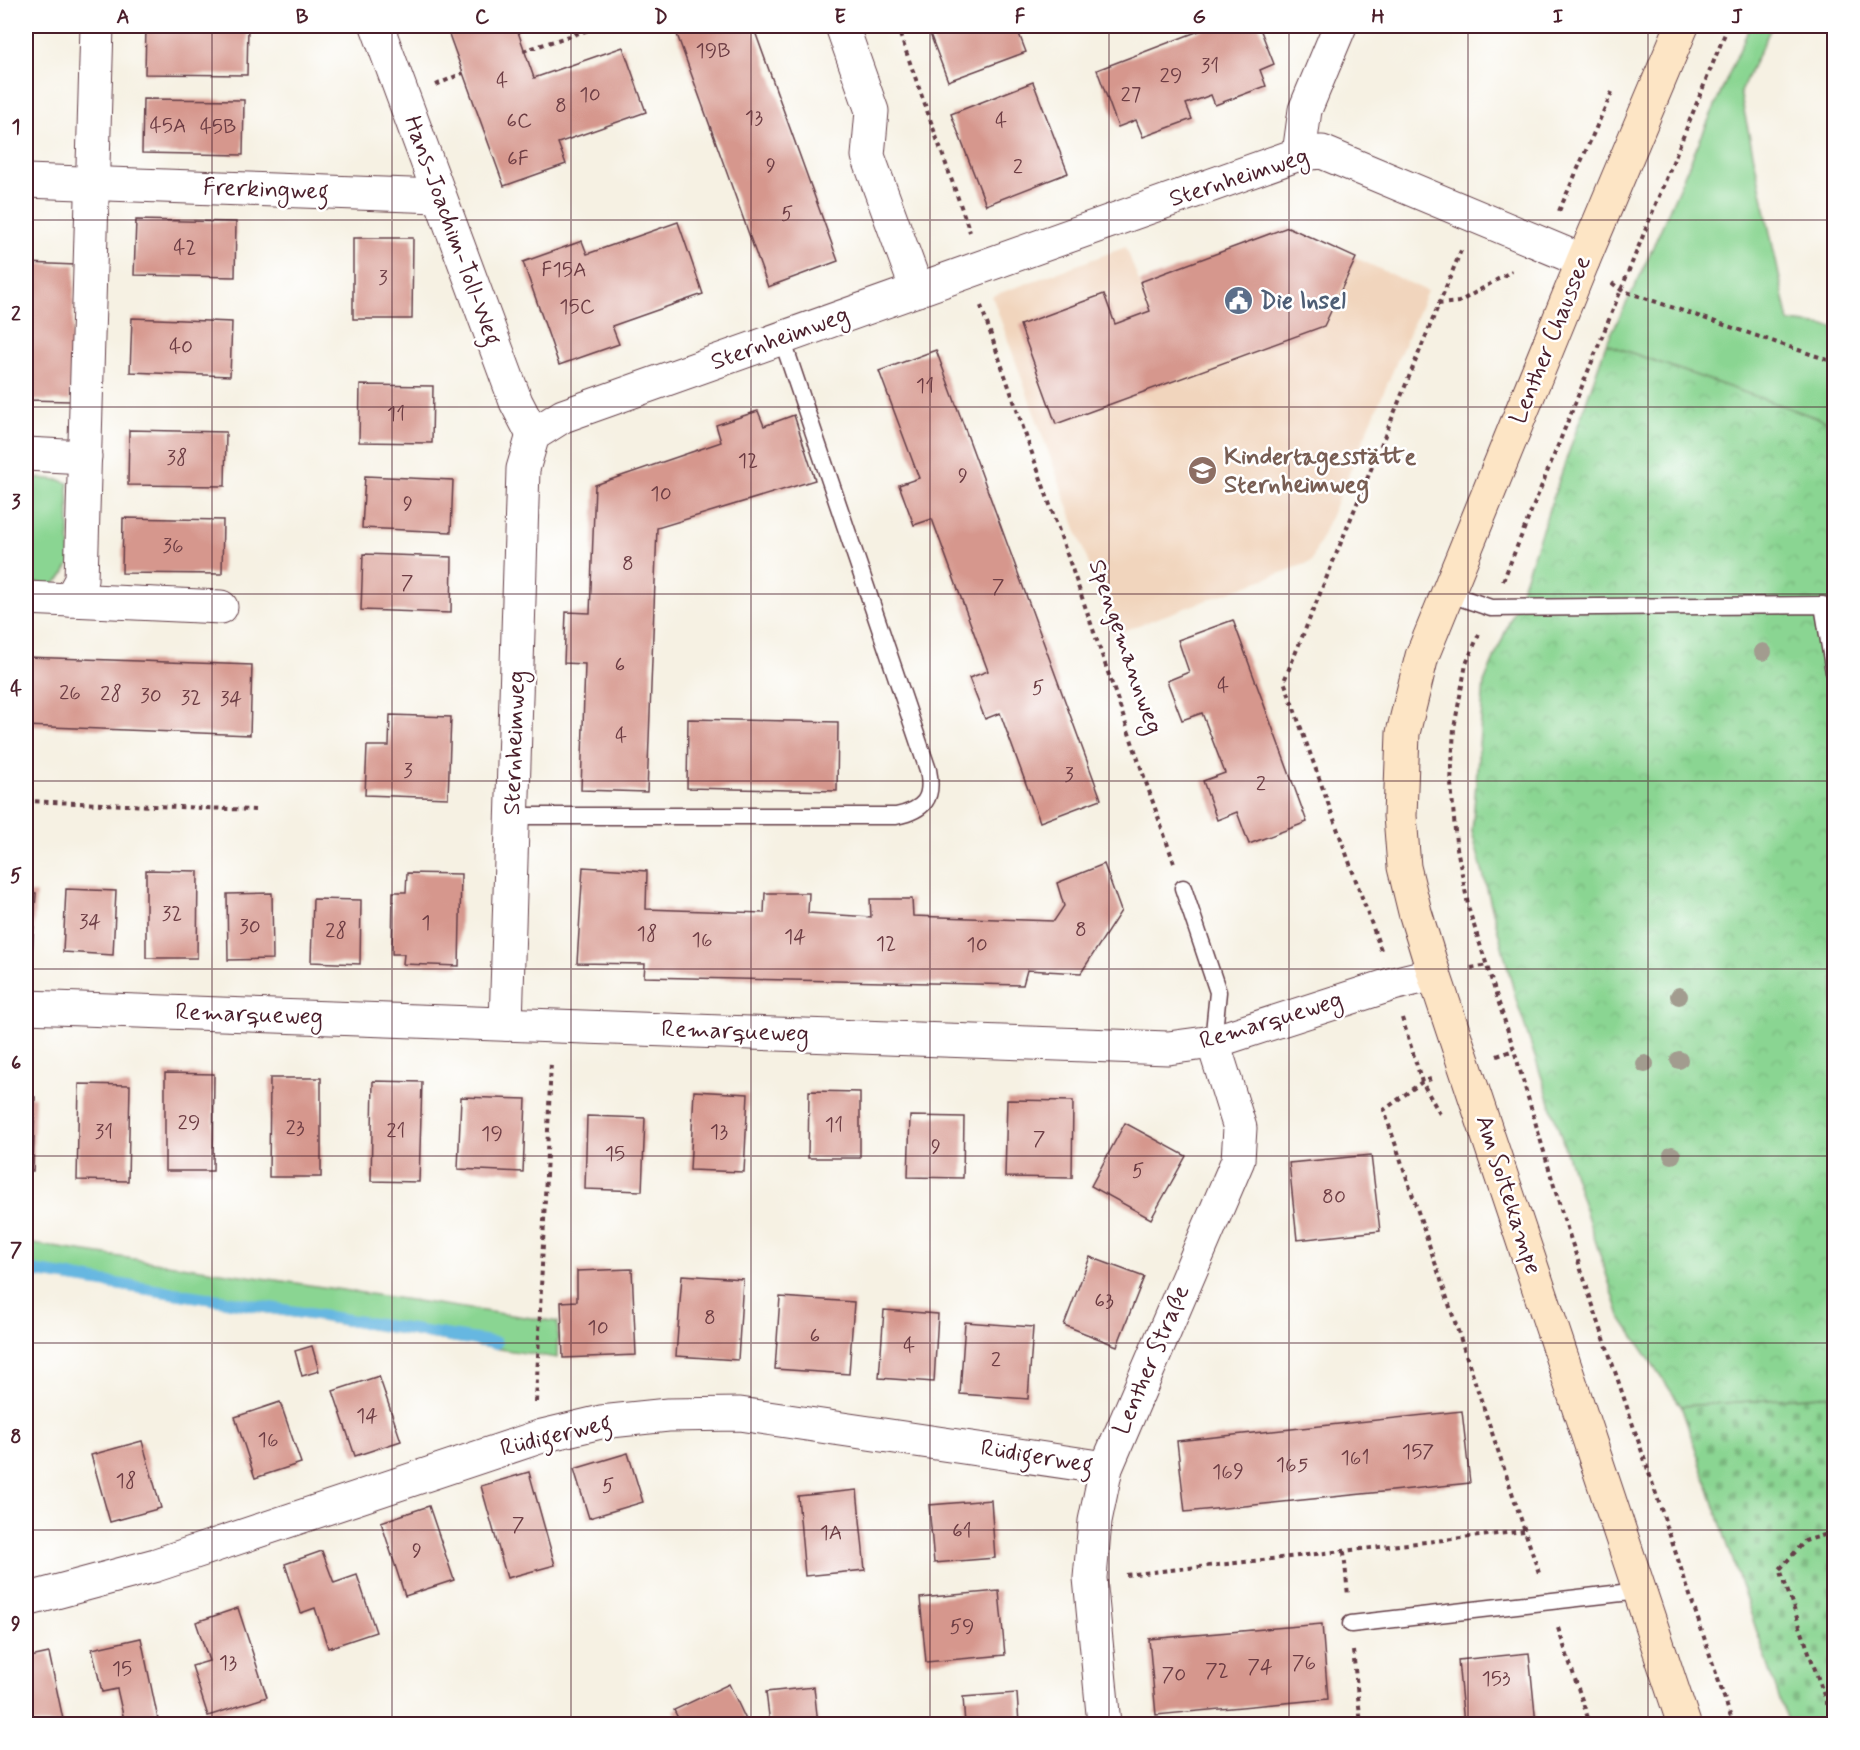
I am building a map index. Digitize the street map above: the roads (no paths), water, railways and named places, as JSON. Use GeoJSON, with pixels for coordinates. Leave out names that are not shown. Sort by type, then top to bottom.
{"type":"FeatureCollection","features":[{"type":"Feature","properties":{"kind":"street"},"geometry":{"type":"LineString","coordinates":[[70,600],[81,580],[97,26]]}},
{"type":"Feature","properties":{"kind":"street","name":"Hans-Joachim-Toll-Weg"},"geometry":{"type":"LineString","coordinates":[[377,26],[516,402],[533,435]]}},
{"type":"Feature","properties":{"kind":"street"},"geometry":{"type":"LineString","coordinates":[[842,26],[872,111],[868,156],[917,290]]}},
{"type":"Feature","properties":{"kind":"street"},"geometry":{"type":"LineString","coordinates":[[1299,154],[1305,110],[1340,26]]}},
{"type":"Feature","properties":{"kind":"street","name":"Lenther Chaussee"},"geometry":{"type":"LineString","coordinates":[[1422,656],[1583,261],[1682,26]]}},
{"type":"Feature","properties":{"kind":"street","name":"Sternheimweg"},"geometry":{"type":"LineString","coordinates":[[506,1024],[523,468],[533,435],[563,416],[1299,154],[1322,152],[1583,261]]}},
{"type":"Feature","properties":{"kind":"street","name":"Frerkingweg"},"geometry":{"type":"LineString","coordinates":[[26,181],[438,196]]}},
{"type":"Feature","properties":{"kind":"street"},"geometry":{"type":"LineString","coordinates":[[26,454],[85,457]]}},
{"type":"Feature","properties":{"kind":"street"},"geometry":{"type":"LineString","coordinates":[[26,598],[221,607]]}},
{"type":"Feature","properties":{"kind":"street","name":"Am Soltekampe"},"geometry":{"type":"LineString","coordinates":[[1422,656],[1403,733],[1400,816],[1404,867],[1415,912],[1684,1725]]}},
{"type":"Feature","properties":{"kind":"street","name":"Remarqueweg"},"geometry":{"type":"LineString","coordinates":[[26,1007],[1168,1048],[1213,1042],[1393,984],[1434,974]]}},
{"type":"Feature","properties":{"kind":"street","name":"Lenther Straße"},"geometry":{"type":"LineString","coordinates":[[1104,1725],[1090,1578],[1095,1521],[1106,1468],[1238,1160],[1240,1128],[1213,1042]]}},
{"type":"Feature","properties":{"kind":"street","name":"Rüdigerweg"},"geometry":{"type":"LineString","coordinates":[[26,1600],[156,1565],[542,1436],[601,1422],[668,1414],[740,1414],[1106,1468]]}},
{"type":"Feature","properties":{"kind":"lane"},"geometry":{"type":"LineString","coordinates":[[513,816],[896,816],[920,807],[930,794],[931,783],[928,770],[782,339]]}},
{"type":"Feature","properties":{"kind":"lane"},"geometry":{"type":"LineString","coordinates":[[1447,593],[1491,608],[1823,605],[1834,672]]}},
{"type":"Feature","properties":{"kind":"lane"},"geometry":{"type":"LineString","coordinates":[[1183,888],[1218,992],[1213,1042]]}},
{"type":"Feature","properties":{"kind":"lane"},"geometry":{"type":"LineString","coordinates":[[1351,1624],[1639,1591]]}},
{"type":"Feature","properties":{"kind":"waterway"},"geometry":{"type":"LineString","coordinates":[[26,1270],[496,1343]]}},
{"type":"Feature","properties":{"kind":"place","name":"Die Insel"},"geometry":{"type":"Point","coordinates":[1239,301]}},
{"type":"Feature","properties":{"kind":"place","name":"Kindertagesstätte Sternheimweg"},"geometry":{"type":"Point","coordinates":[1203,471]}}]}
